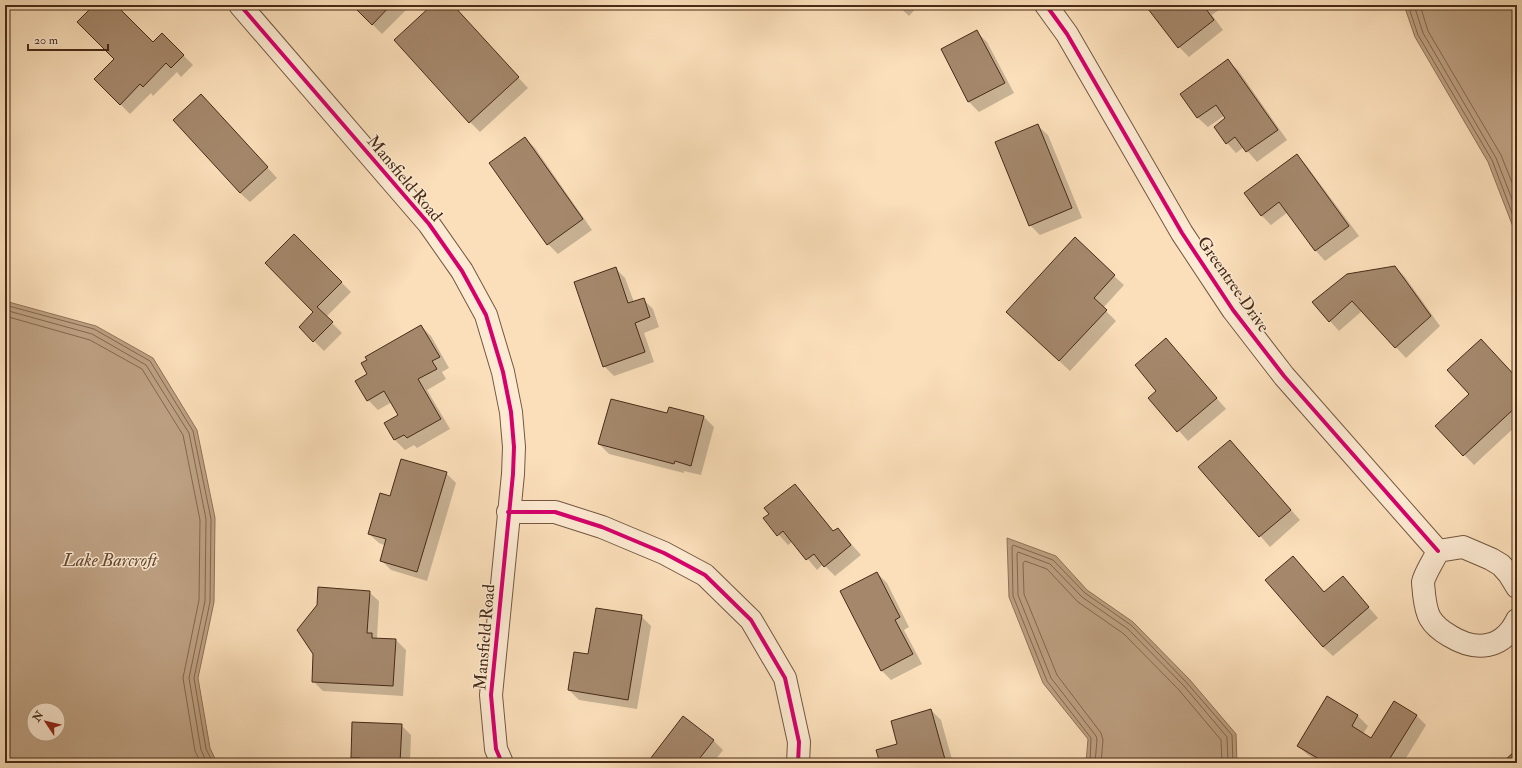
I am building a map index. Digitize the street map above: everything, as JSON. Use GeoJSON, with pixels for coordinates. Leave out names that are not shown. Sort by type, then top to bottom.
{"type":"FeatureCollection","features":[{"type":"Feature","properties":{"kind":"street","name":"Mansfield Road"},"geometry":{"type":"LineString","coordinates":[[240,5],[429,224],[462,272],[486,315],[503,372],[511,412],[514,446],[513,474],[508,512],[491,695],[496,749],[502,763]]}},
{"type":"Feature","properties":{"kind":"street","name":"Greentree Drive"},"geometry":{"type":"LineString","coordinates":[[1046,5],[1067,34],[1182,233],[1233,310],[1284,376],[1438,551]]}},
{"type":"Feature","properties":{"kind":"street"},"geometry":{"type":"LineString","coordinates":[[508,512],[555,512],[602,527],[664,553],[705,575],[751,620],[784,678],[799,742],[798,763]]}},
{"type":"Feature","properties":{"kind":"street"},"geometry":{"type":"LineString","coordinates":[[1517,587],[1510,574],[1501,565],[1463,547],[1438,551],[1423,582],[1425,604],[1430,618],[1443,632],[1461,643],[1473,646],[1488,645],[1497,642],[1504,638],[1517,620]]}},
{"type":"Feature","properties":{"kind":"water"},"geometry":{"type":"Polygon","coordinates":[[[1404,5],[1517,5],[1517,237],[1488,162],[1415,37],[1404,5]]]}},
{"type":"Feature","properties":{"kind":"water","name":"Lake Barcroft"},"geometry":{"type":"Polygon","coordinates":[[[5,301],[96,326],[153,358],[197,430],[215,518],[214,602],[198,678],[210,748],[217,763],[5,763],[5,301]]]}},
{"type":"Feature","properties":{"kind":"water"},"geometry":{"type":"Polygon","coordinates":[[[1007,538],[1056,556],[1087,590],[1133,622],[1190,680],[1236,734],[1237,763],[1086,763],[1088,739],[1043,683],[1009,597],[1007,538]]]}},
{"type":"Feature","properties":{"kind":"building"},"geometry":{"type":"Polygon","coordinates":[[[94,5],[116,5],[153,42],[162,33],[184,55],[171,68],[166,63],[143,87],[140,84],[120,105],[94,79],[114,59],[77,22],[94,5]]]}},
{"type":"Feature","properties":{"kind":"building"},"geometry":{"type":"Polygon","coordinates":[[[352,5],[391,5],[372,25],[352,5]]]}},
{"type":"Feature","properties":{"kind":"building"},"geometry":{"type":"Polygon","coordinates":[[[432,5],[453,5],[519,77],[469,123],[394,40],[432,5]]]}},
{"type":"Feature","properties":{"kind":"building"},"geometry":{"type":"Polygon","coordinates":[[[1145,5],[1203,5],[1214,20],[1178,48],[1145,5]]]}},
{"type":"Feature","properties":{"kind":"building"},"geometry":{"type":"Polygon","coordinates":[[[977,30],[1005,83],[968,102],[941,49],[977,30]]]}},
{"type":"Feature","properties":{"kind":"building"},"geometry":{"type":"Polygon","coordinates":[[[1228,59],[1278,130],[1246,152],[1235,137],[1226,144],[1214,127],[1225,118],[1216,105],[1197,118],[1180,94],[1228,59]]]}},
{"type":"Feature","properties":{"kind":"building"},"geometry":{"type":"Polygon","coordinates":[[[201,94],[268,167],[240,193],[173,120],[201,94]]]}},
{"type":"Feature","properties":{"kind":"building"},"geometry":{"type":"Polygon","coordinates":[[[1038,124],[1072,208],[1029,226],[995,142],[1038,124]]]}},
{"type":"Feature","properties":{"kind":"building"},"geometry":{"type":"Polygon","coordinates":[[[525,137],[583,219],[547,245],[489,163],[525,137]]]}},
{"type":"Feature","properties":{"kind":"building"},"geometry":{"type":"Polygon","coordinates":[[[1297,154],[1349,226],[1315,251],[1279,202],[1261,216],[1244,193],[1297,154]]]}},
{"type":"Feature","properties":{"kind":"building"},"geometry":{"type":"Polygon","coordinates":[[[294,234],[342,282],[317,307],[333,322],[313,342],[299,327],[313,312],[265,263],[294,234]]]}},
{"type":"Feature","properties":{"kind":"building"},"geometry":{"type":"Polygon","coordinates":[[[1075,237],[1115,275],[1094,298],[1107,310],[1059,361],[1006,312],[1075,237]]]}},
{"type":"Feature","properties":{"kind":"building"},"geometry":{"type":"Polygon","coordinates":[[[1395,266],[1431,316],[1395,348],[1352,301],[1329,322],[1312,302],[1347,274],[1395,266]]]}},
{"type":"Feature","properties":{"kind":"building"},"geometry":{"type":"Polygon","coordinates":[[[616,267],[628,303],[644,298],[650,317],[635,323],[645,352],[603,367],[574,282],[616,267]]]}},
{"type":"Feature","properties":{"kind":"building"},"geometry":{"type":"Polygon","coordinates":[[[421,325],[440,357],[432,361],[437,369],[418,379],[441,419],[407,438],[404,435],[394,440],[384,423],[398,415],[384,391],[367,401],[355,381],[367,374],[361,363],[367,360],[365,357],[421,325]]]}},
{"type":"Feature","properties":{"kind":"building"},"geometry":{"type":"Polygon","coordinates":[[[1166,338],[1217,398],[1177,432],[1148,398],[1156,391],[1135,365],[1166,338]]]}},
{"type":"Feature","properties":{"kind":"building"},"geometry":{"type":"Polygon","coordinates":[[[1481,339],[1517,378],[1517,406],[1463,456],[1435,426],[1469,394],[1447,370],[1481,339]]]}},
{"type":"Feature","properties":{"kind":"building"},"geometry":{"type":"Polygon","coordinates":[[[611,399],[667,413],[669,407],[704,416],[691,466],[675,461],[674,464],[598,444],[611,399]]]}},
{"type":"Feature","properties":{"kind":"building"},"geometry":{"type":"Polygon","coordinates":[[[1230,440],[1291,510],[1259,537],[1198,467],[1230,440]]]}},
{"type":"Feature","properties":{"kind":"building"},"geometry":{"type":"Polygon","coordinates":[[[401,459],[447,472],[417,572],[380,561],[386,539],[368,534],[380,493],[390,496],[401,459]]]}},
{"type":"Feature","properties":{"kind":"building"},"geometry":{"type":"Polygon","coordinates":[[[795,484],[833,531],[838,528],[851,545],[824,567],[814,554],[806,560],[783,531],[777,536],[763,518],[769,514],[764,508],[795,484]]]}},
{"type":"Feature","properties":{"kind":"building"},"geometry":{"type":"Polygon","coordinates":[[[1293,556],[1324,592],[1343,576],[1369,607],[1323,647],[1265,580],[1293,556]]]}},
{"type":"Feature","properties":{"kind":"building"},"geometry":{"type":"Polygon","coordinates":[[[877,572],[900,617],[895,620],[913,654],[881,671],[840,591],[877,572]]]}},
{"type":"Feature","properties":{"kind":"building"},"geometry":{"type":"Polygon","coordinates":[[[318,587],[370,591],[367,633],[372,633],[372,638],[396,639],[393,686],[312,682],[313,654],[297,630],[317,605],[318,587]]]}},
{"type":"Feature","properties":{"kind":"building"},"geometry":{"type":"Polygon","coordinates":[[[596,608],[642,615],[628,700],[568,690],[574,652],[588,654],[596,608]]]}},
{"type":"Feature","properties":{"kind":"building"},"geometry":{"type":"Polygon","coordinates":[[[1327,696],[1358,715],[1352,726],[1371,738],[1394,701],[1417,715],[1387,763],[1326,763],[1297,746],[1327,696]]]}},
{"type":"Feature","properties":{"kind":"building"},"geometry":{"type":"Polygon","coordinates":[[[931,709],[946,763],[880,763],[876,750],[897,744],[891,721],[931,709]]]}},
{"type":"Feature","properties":{"kind":"building"},"geometry":{"type":"Polygon","coordinates":[[[683,716],[714,740],[696,763],[647,763],[683,716]]]}},
{"type":"Feature","properties":{"kind":"building"},"geometry":{"type":"Polygon","coordinates":[[[352,722],[402,724],[400,763],[360,763],[360,758],[351,758],[352,722]]]}},
{"type":"Feature","properties":{"kind":"building"},"geometry":{"type":"Polygon","coordinates":[[[1517,749],[1517,763],[1502,763],[1517,749]]]}},
{"type":"Feature","properties":{"kind":"cycle path"},"geometry":{"type":"LineString","coordinates":[[240,5],[429,224],[462,271],[486,315],[503,372],[511,412],[514,447],[513,474],[491,695],[496,749],[502,763]]}},
{"type":"Feature","properties":{"kind":"cycle path"},"geometry":{"type":"LineString","coordinates":[[1046,5],[1067,34],[1182,233],[1233,310],[1284,376],[1438,551]]}},
{"type":"Feature","properties":{"kind":"cycle path"},"geometry":{"type":"LineString","coordinates":[[508,512],[555,512],[602,527],[664,553],[705,575],[751,620],[785,678],[799,742],[798,763]]}}]}
